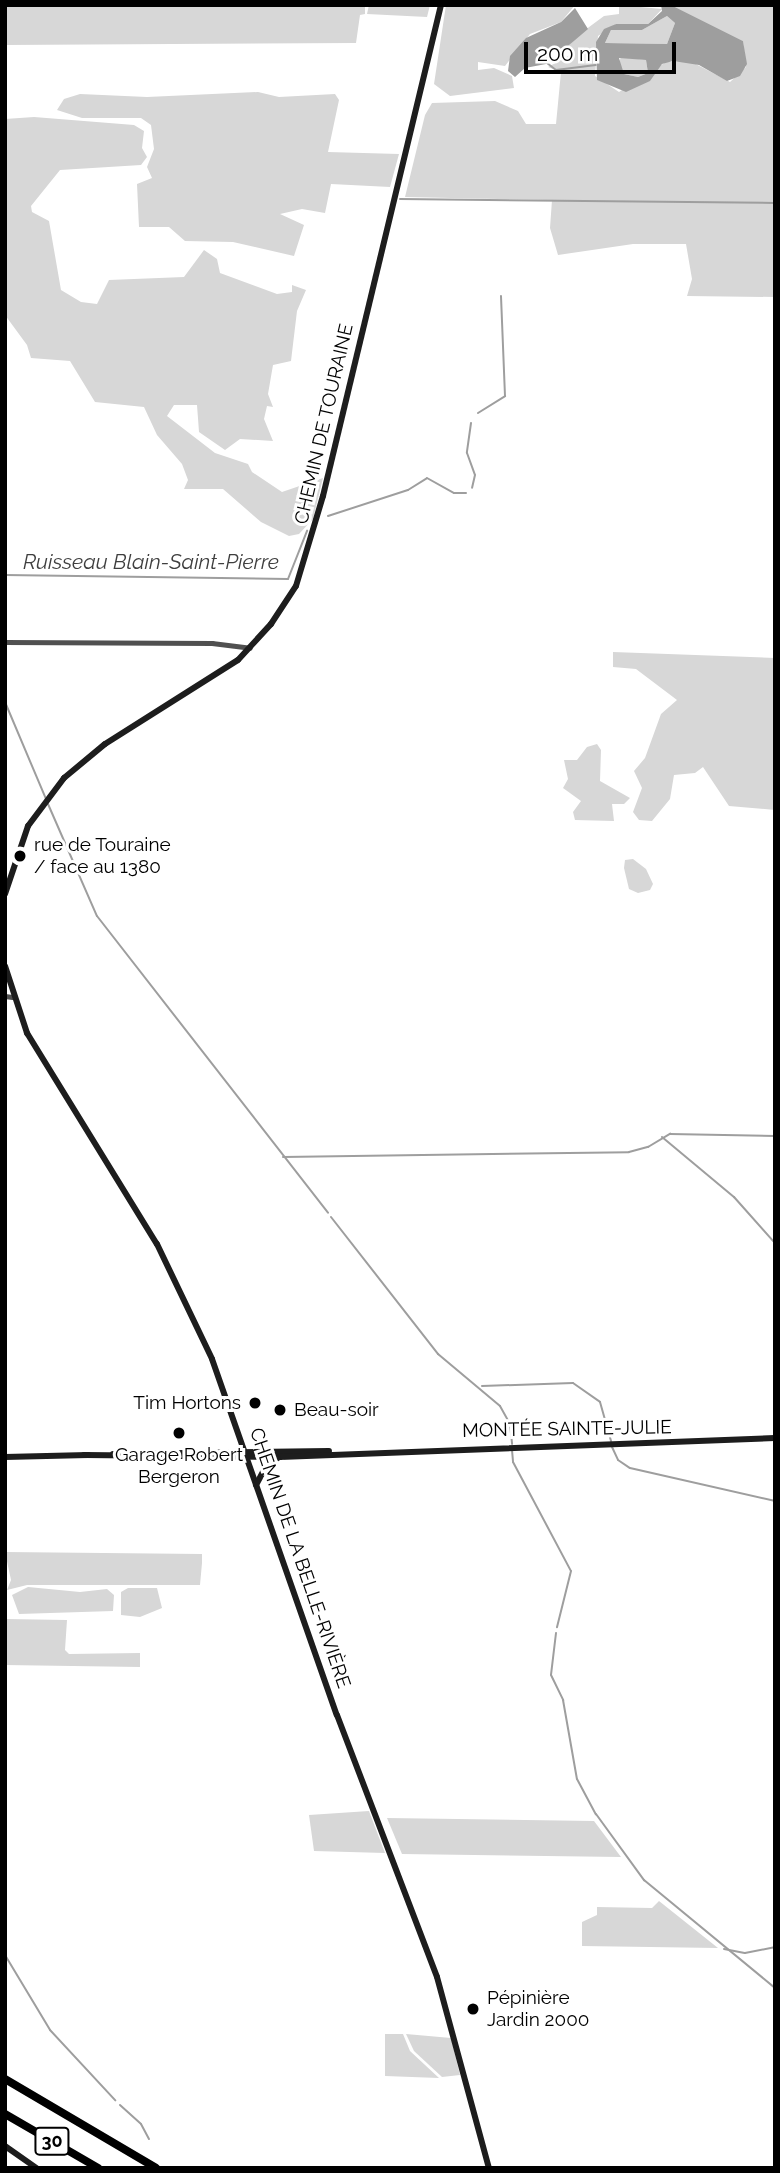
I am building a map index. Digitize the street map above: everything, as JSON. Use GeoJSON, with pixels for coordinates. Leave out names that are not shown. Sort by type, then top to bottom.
{"type":"FeatureCollection","features":[{"type":"Feature","properties":{"kind":"highway","name":"30"},"geometry":{"type":"LineString","coordinates":[[5,2079],[156,2168]]}},
{"type":"Feature","properties":{"kind":"highway","name":"30"},"geometry":{"type":"LineString","coordinates":[[5,2113],[98,2168]]}},
{"type":"Feature","properties":{"kind":"street","name":"CHEMIN DE TOURAINE"},"geometry":{"type":"LineString","coordinates":[[5,894],[19,847],[48,795],[98,748],[220,674],[251,648],[288,599],[309,548],[441,5]]}},
{"type":"Feature","properties":{"kind":"street"},"geometry":{"type":"LineString","coordinates":[[5,642],[212,642],[251,648]]}},
{"type":"Feature","properties":{"kind":"street"},"geometry":{"type":"LineString","coordinates":[[5,966],[9,996]]}},
{"type":"Feature","properties":{"kind":"street","name":"CHEMIN DE LA BELLE-RIVIÈRE"},"geometry":{"type":"LineString","coordinates":[[9,996],[31,1040],[173,1273],[206,1345],[431,1961],[489,2168]]}},
{"type":"Feature","properties":{"kind":"street","name":"MONTÉE SAINTE-JULIE"},"geometry":{"type":"LineString","coordinates":[[5,1457],[359,1452],[775,1438]]}},
{"type":"Feature","properties":{"kind":"street","name":"MONTÉE SAINTE-JULIE"},"geometry":{"type":"LineString","coordinates":[[247,1454],[280,1457],[359,1452]]}},
{"type":"Feature","properties":{"kind":"street"},"geometry":{"type":"LineString","coordinates":[[256,1485],[265,1468],[280,1457]]}},
{"type":"Feature","properties":{"kind":"street"},"geometry":{"type":"LineString","coordinates":[[5,2146],[37,2168]]}},
{"type":"Feature","properties":{"kind":"shaded area"},"geometry":{"type":"Polygon","coordinates":[[[5,5],[365,5],[365,14],[360,15],[356,43],[5,45],[5,5]]]}},
{"type":"Feature","properties":{"kind":"shaded area"},"geometry":{"type":"Polygon","coordinates":[[[369,5],[430,5],[427,17],[367,14],[369,5]]]}},
{"type":"Feature","properties":{"kind":"shaded area"},"geometry":{"type":"Polygon","coordinates":[[[446,5],[575,5],[561,22],[530,34],[505,66],[478,62],[478,70],[494,68],[512,76],[514,88],[450,96],[434,84],[446,5]]]}},
{"type":"Feature","properties":{"kind":"shaded area"},"geometry":{"type":"Polygon","coordinates":[[[619,5],[662,9],[648,24],[616,24],[598,36],[595,76],[619,92],[666,62],[690,61],[730,82],[746,67],[743,41],[671,5],[775,5],[775,297],[687,296],[692,279],[686,244],[633,244],[558,255],[550,228],[552,200],[405,197],[425,115],[432,103],[495,101],[518,111],[526,124],[556,124],[561,72],[548,67],[572,54],[568,46],[581,33],[604,16],[619,14],[619,5]]]}},
{"type":"Feature","properties":{"kind":"shaded area"},"geometry":{"type":"Polygon","coordinates":[[[661,5],[671,5],[743,41],[747,64],[740,76],[727,81],[699,65],[673,61],[662,64],[650,81],[626,92],[597,80],[596,42],[604,29],[616,24],[648,24],[662,11],[661,5]],[[667,16],[642,30],[611,30],[605,43],[667,44],[675,23],[667,16]],[[619,58],[624,74],[638,77],[648,73],[646,60],[619,58]]]}},
{"type":"Feature","properties":{"kind":"shaded area"},"geometry":{"type":"Polygon","coordinates":[[[575,8],[588,29],[568,46],[548,53],[546,64],[525,68],[515,77],[508,71],[510,56],[526,38],[561,22],[575,8]]]}},
{"type":"Feature","properties":{"kind":"shaded area"},"geometry":{"type":"Polygon","coordinates":[[[667,16],[675,23],[667,44],[605,43],[611,30],[642,30],[667,16]]]}},
{"type":"Feature","properties":{"kind":"shaded area"},"geometry":{"type":"Polygon","coordinates":[[[621,57],[646,60],[648,73],[638,77],[624,74],[618,65],[621,57]]]}},
{"type":"Feature","properties":{"kind":"shaded area"},"geometry":{"type":"Polygon","coordinates":[[[258,92],[279,97],[335,94],[339,100],[328,152],[399,154],[390,187],[331,184],[325,213],[302,209],[280,214],[304,225],[294,256],[233,242],[185,241],[169,227],[139,227],[137,184],[152,178],[147,167],[154,149],[151,125],[141,118],[82,118],[57,110],[64,99],[80,94],[147,97],[258,92]]]}},
{"type":"Feature","properties":{"kind":"shaded area"},"geometry":{"type":"Polygon","coordinates":[[[34,117],[134,125],[144,131],[142,148],[147,157],[141,165],[60,170],[31,206],[32,212],[49,221],[61,290],[81,302],[97,304],[109,280],[184,277],[204,250],[217,259],[220,273],[277,294],[292,292],[292,285],[306,290],[297,311],[291,361],[273,365],[268,394],[273,407],[267,406],[264,419],[273,441],[240,439],[225,450],[199,432],[197,405],[174,405],[167,416],[215,453],[248,464],[252,472],[282,492],[323,478],[313,519],[299,534],[289,536],[261,522],[223,489],[184,489],[188,480],[182,464],[157,435],[144,407],[95,402],[70,361],[31,358],[27,345],[5,315],[5,119],[34,117]]]}},
{"type":"Feature","properties":{"kind":"shaded area"},"geometry":{"type":"Polygon","coordinates":[[[613,652],[775,658],[775,810],[729,806],[703,767],[695,773],[674,775],[670,799],[652,821],[639,820],[633,812],[642,788],[634,771],[645,758],[661,714],[677,700],[636,669],[613,667],[613,652]]]}},
{"type":"Feature","properties":{"kind":"shaded area"},"geometry":{"type":"Polygon","coordinates":[[[597,744],[601,750],[600,781],[630,798],[624,804],[612,804],[614,821],[575,820],[573,812],[581,801],[563,788],[568,779],[564,760],[577,760],[587,747],[597,744]]]}},
{"type":"Feature","properties":{"kind":"shaded area"},"geometry":{"type":"Polygon","coordinates":[[[633,859],[646,869],[653,884],[650,890],[638,893],[629,889],[625,860],[633,859]]]}},
{"type":"Feature","properties":{"kind":"shaded area"},"geometry":{"type":"Polygon","coordinates":[[[5,1552],[202,1554],[200,1585],[27,1585],[7,1590],[11,1580],[5,1552]]]}},
{"type":"Feature","properties":{"kind":"shaded area"},"geometry":{"type":"Polygon","coordinates":[[[28,1587],[80,1592],[107,1589],[114,1595],[113,1611],[19,1614],[12,1595],[28,1587]]]}},
{"type":"Feature","properties":{"kind":"shaded area"},"geometry":{"type":"Polygon","coordinates":[[[128,1588],[157,1588],[162,1608],[140,1617],[121,1615],[121,1592],[128,1588]]]}},
{"type":"Feature","properties":{"kind":"shaded area"},"geometry":{"type":"Polygon","coordinates":[[[5,1619],[67,1620],[65,1650],[69,1654],[140,1653],[140,1667],[5,1665],[5,1619]]]}},
{"type":"Feature","properties":{"kind":"shaded area"},"geometry":{"type":"Polygon","coordinates":[[[369,1811],[385,1853],[314,1851],[309,1815],[369,1811]]]}},
{"type":"Feature","properties":{"kind":"shaded area"},"geometry":{"type":"Polygon","coordinates":[[[387,1818],[594,1821],[621,1857],[402,1854],[387,1818]]]}},
{"type":"Feature","properties":{"kind":"shaded area"},"geometry":{"type":"Polygon","coordinates":[[[659,1901],[718,1948],[582,1946],[582,1922],[597,1915],[597,1907],[652,1908],[659,1901]]]}},
{"type":"Feature","properties":{"kind":"shaded area"},"geometry":{"type":"Polygon","coordinates":[[[385,2034],[403,2034],[410,2051],[439,2078],[385,2076],[385,2034]]]}},
{"type":"Feature","properties":{"kind":"shaded area"},"geometry":{"type":"Polygon","coordinates":[[[406,2034],[451,2038],[460,2075],[442,2077],[414,2051],[406,2034]]]}},
{"type":"Feature","properties":{"kind":"waterway"},"geometry":{"type":"LineString","coordinates":[[547,63],[556,70],[596,65]]}},
{"type":"Feature","properties":{"kind":"waterway"},"geometry":{"type":"LineString","coordinates":[[400,199],[775,203]]}},
{"type":"Feature","properties":{"kind":"waterway","name":"Ruisseau Blain-Saint-Pierre"},"geometry":{"type":"LineString","coordinates":[[478,413],[505,396],[501,296]]}},
{"type":"Feature","properties":{"kind":"waterway","name":"Ruisseau Blain-Saint-Pierre"},"geometry":{"type":"LineString","coordinates":[[471,423],[467,453],[475,475],[472,488]]}},
{"type":"Feature","properties":{"kind":"waterway","name":"Ruisseau Blain-Saint-Pierre"},"geometry":{"type":"LineString","coordinates":[[328,516],[408,490],[427,478],[454,493],[466,493]]}},
{"type":"Feature","properties":{"kind":"waterway","name":"Ruisseau Blain-Saint-Pierre"},"geometry":{"type":"LineString","coordinates":[[5,575],[288,579],[307,531]]}},
{"type":"Feature","properties":{"kind":"waterway"},"geometry":{"type":"LineString","coordinates":[[5,702],[46,799]]}},
{"type":"Feature","properties":{"kind":"waterway"},"geometry":{"type":"LineString","coordinates":[[48,804],[97,916],[328,1213]]}},
{"type":"Feature","properties":{"kind":"waterway"},"geometry":{"type":"LineString","coordinates":[[283,1157],[629,1152],[648,1147],[670,1134],[775,1136]]}},
{"type":"Feature","properties":{"kind":"waterway"},"geometry":{"type":"LineString","coordinates":[[662,1137],[734,1197],[775,1243]]}},
{"type":"Feature","properties":{"kind":"waterway"},"geometry":{"type":"LineString","coordinates":[[331,1217],[438,1354],[500,1406],[510,1424],[512,1444]]}},
{"type":"Feature","properties":{"kind":"waterway"},"geometry":{"type":"LineString","coordinates":[[482,1386],[573,1383],[600,1402],[611,1441]]}},
{"type":"Feature","properties":{"kind":"waterway"},"geometry":{"type":"LineString","coordinates":[[612,1447],[618,1460],[630,1468],[775,1501]]}},
{"type":"Feature","properties":{"kind":"waterway"},"geometry":{"type":"LineString","coordinates":[[512,1450],[513,1462],[571,1571],[557,1627]]}},
{"type":"Feature","properties":{"kind":"waterway"},"geometry":{"type":"LineString","coordinates":[[556,1633],[551,1675],[563,1700],[577,1779],[596,1814],[644,1880],[775,1988]]}},
{"type":"Feature","properties":{"kind":"waterway"},"geometry":{"type":"LineString","coordinates":[[724,1949],[745,1953],[775,1947]]}},
{"type":"Feature","properties":{"kind":"waterway"},"geometry":{"type":"LineString","coordinates":[[5,1955],[50,2030],[115,2100]]}},
{"type":"Feature","properties":{"kind":"waterway"},"geometry":{"type":"LineString","coordinates":[[120,2105],[141,2124],[149,2139]]}},
{"type":"Feature","properties":{"kind":"place","name":"rue de Touraine / face au 1380"},"geometry":{"type":"Point","coordinates":[20,856]}},
{"type":"Feature","properties":{"kind":"place","name":"Tim Hortons"},"geometry":{"type":"Point","coordinates":[255,1403]}},
{"type":"Feature","properties":{"kind":"place","name":"Beau-soir"},"geometry":{"type":"Point","coordinates":[280,1410]}},
{"type":"Feature","properties":{"kind":"place","name":"Garage Robert Bergeron"},"geometry":{"type":"Point","coordinates":[179,1433]}},
{"type":"Feature","properties":{"kind":"place","name":"Pépinière Jardin 2000"},"geometry":{"type":"Point","coordinates":[473,2009]}}]}
